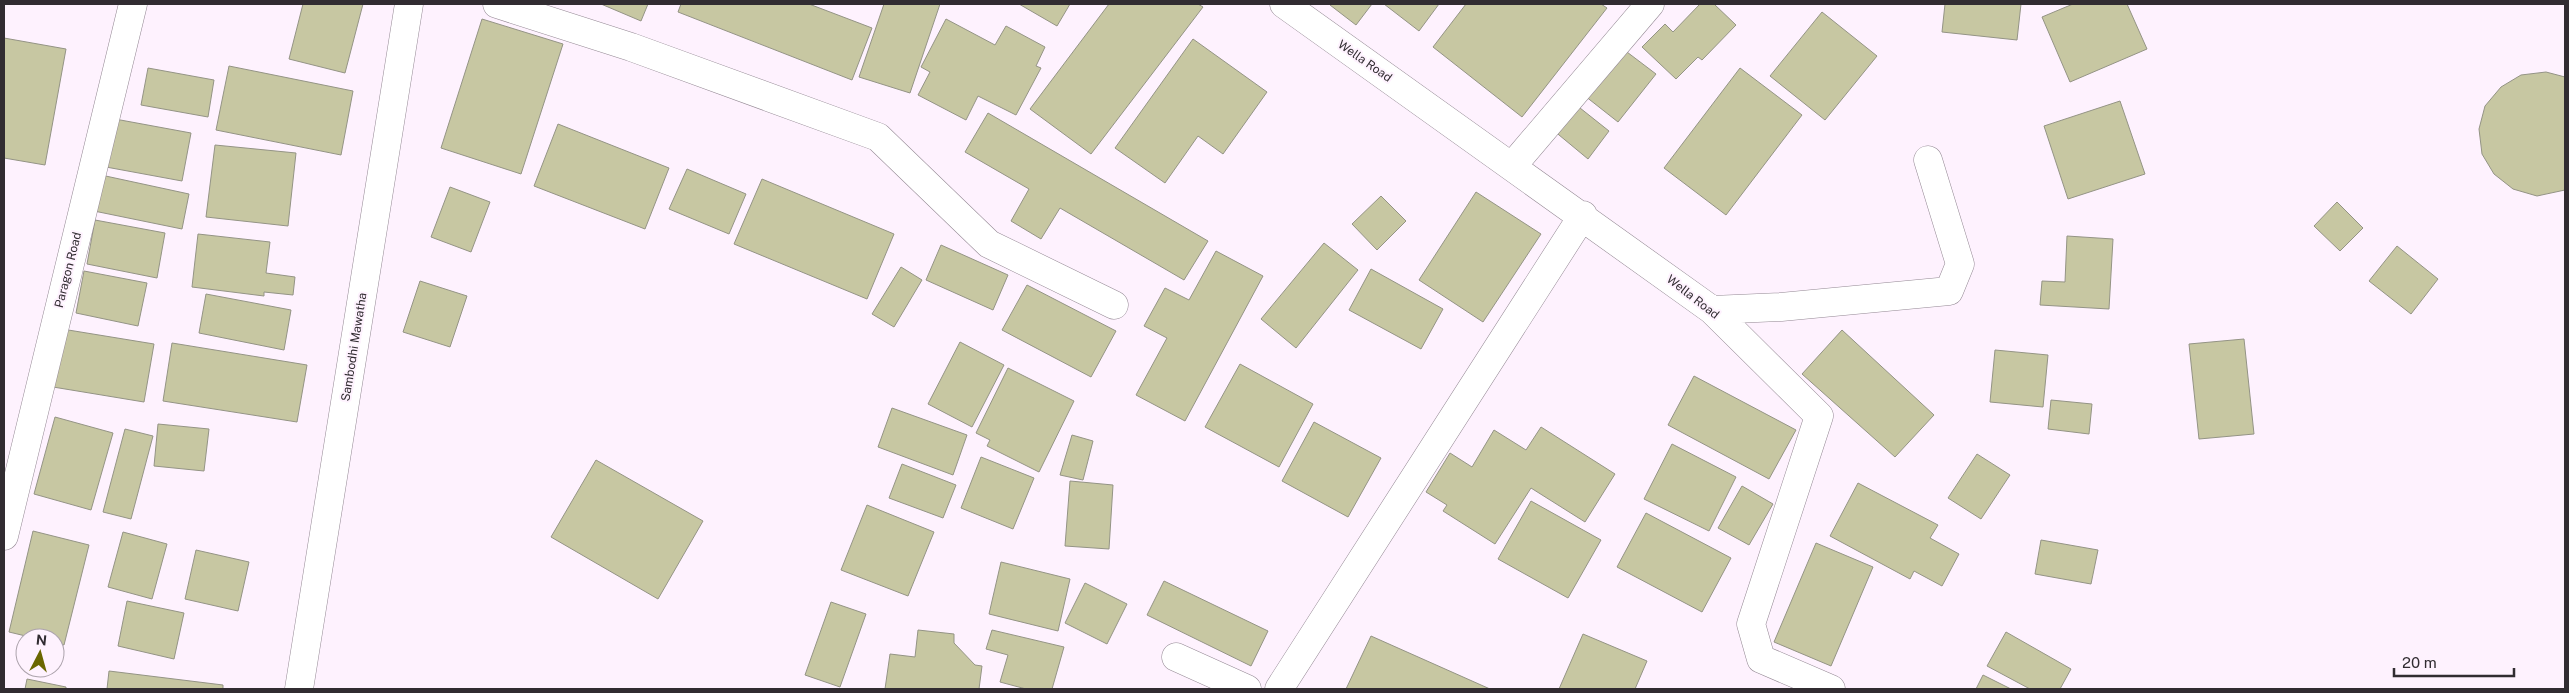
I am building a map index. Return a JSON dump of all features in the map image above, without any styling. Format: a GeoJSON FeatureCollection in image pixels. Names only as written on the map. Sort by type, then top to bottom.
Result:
{"type":"FeatureCollection","features":[{"type":"Feature","properties":{"kind":"street","name":"Paragon Road"},"geometry":{"type":"LineString","coordinates":[[4,536],[133,4]]}},
{"type":"Feature","properties":{"kind":"street","name":"Sambodhi Mawatha"},"geometry":{"type":"LineString","coordinates":[[299,689],[409,4]]}},
{"type":"Feature","properties":{"kind":"street"},"geometry":{"type":"LineString","coordinates":[[497,4],[631,47],[878,137],[990,244],[1114,305]]}},
{"type":"Feature","properties":{"kind":"street","name":"Wella Road"},"geometry":{"type":"LineString","coordinates":[[1284,4],[1712,310],[1819,416],[1752,624],[1761,659],[1831,689]]}},
{"type":"Feature","properties":{"kind":"street"},"geometry":{"type":"LineString","coordinates":[[1513,166],[1650,4]]}},
{"type":"Feature","properties":{"kind":"street"},"geometry":{"type":"LineString","coordinates":[[1712,310],[1782,308],[1949,291],[1960,264],[1928,160]]}},
{"type":"Feature","properties":{"kind":"street"},"geometry":{"type":"LineString","coordinates":[[1279,689],[1583,216]]}},
{"type":"Feature","properties":{"kind":"street"},"geometry":{"type":"LineString","coordinates":[[1176,657],[1247,689]]}},
{"type":"Feature","properties":{"kind":"building"},"geometry":{"type":"Polygon","coordinates":[[[303,4],[363,4],[345,73],[289,59],[303,4]]]}},
{"type":"Feature","properties":{"kind":"building"},"geometry":{"type":"Polygon","coordinates":[[[601,4],[648,4],[641,21],[601,4]]]}},
{"type":"Feature","properties":{"kind":"building"},"geometry":{"type":"Polygon","coordinates":[[[681,4],[809,4],[872,28],[852,80],[678,12],[681,4]]]}},
{"type":"Feature","properties":{"kind":"building"},"geometry":{"type":"Polygon","coordinates":[[[884,4],[940,4],[910,93],[859,77],[884,4]]]}},
{"type":"Feature","properties":{"kind":"building"},"geometry":{"type":"Polygon","coordinates":[[[1019,4],[1070,4],[1057,26],[1019,4]]]}},
{"type":"Feature","properties":{"kind":"building"},"geometry":{"type":"Polygon","coordinates":[[[1109,4],[1198,4],[1203,7],[1091,154],[1030,109],[1109,4]]]}},
{"type":"Feature","properties":{"kind":"building"},"geometry":{"type":"Polygon","coordinates":[[[1331,4],[1372,4],[1356,25],[1331,4]]]}},
{"type":"Feature","properties":{"kind":"building"},"geometry":{"type":"Polygon","coordinates":[[[1384,4],[1439,4],[1419,31],[1384,4]]]}},
{"type":"Feature","properties":{"kind":"building"},"geometry":{"type":"Polygon","coordinates":[[[1466,4],[1601,4],[1607,8],[1522,117],[1433,47],[1466,4]]]}},
{"type":"Feature","properties":{"kind":"building"},"geometry":{"type":"Polygon","coordinates":[[[1700,4],[1714,4],[1736,25],[1702,60],[1698,57],[1676,79],[1642,47],[1665,24],[1673,32],[1700,4]]]}},
{"type":"Feature","properties":{"kind":"building"},"geometry":{"type":"Polygon","coordinates":[[[1945,4],[2021,4],[2017,40],[1942,32],[1945,4]]]}},
{"type":"Feature","properties":{"kind":"building"},"geometry":{"type":"Polygon","coordinates":[[[2073,4],[2127,4],[2147,49],[2070,82],[2042,17],[2073,4]]]}},
{"type":"Feature","properties":{"kind":"building"},"geometry":{"type":"Polygon","coordinates":[[[1822,12],[1877,56],[1825,120],[1770,76],[1822,12]]]}},
{"type":"Feature","properties":{"kind":"building"},"geometry":{"type":"Polygon","coordinates":[[[482,19],[563,44],[521,174],[441,148],[482,19]]]}},
{"type":"Feature","properties":{"kind":"building"},"geometry":{"type":"Polygon","coordinates":[[[946,19],[995,45],[1006,26],[1045,47],[1036,66],[1041,68],[1016,115],[978,96],[966,120],[918,95],[930,72],[921,67],[946,19]]]}},
{"type":"Feature","properties":{"kind":"building"},"geometry":{"type":"Polygon","coordinates":[[[4,38],[66,49],[45,165],[4,158],[4,38]]]}},
{"type":"Feature","properties":{"kind":"building"},"geometry":{"type":"Polygon","coordinates":[[[1193,39],[1267,92],[1223,154],[1198,136],[1165,183],[1115,148],[1193,39]]]}},
{"type":"Feature","properties":{"kind":"building"},"geometry":{"type":"Polygon","coordinates":[[[1623,49],[1656,74],[1618,122],[1585,96],[1623,49]]]}},
{"type":"Feature","properties":{"kind":"building"},"geometry":{"type":"Polygon","coordinates":[[[229,66],[353,91],[341,155],[216,130],[229,66]]]}},
{"type":"Feature","properties":{"kind":"building"},"geometry":{"type":"Polygon","coordinates":[[[148,68],[214,80],[208,117],[141,105],[148,68]]]}},
{"type":"Feature","properties":{"kind":"building"},"geometry":{"type":"Polygon","coordinates":[[[1740,68],[1802,115],[1726,215],[1664,168],[1740,68]]]}},
{"type":"Feature","properties":{"kind":"building"},"geometry":{"type":"Polygon","coordinates":[[[2546,72],[2565,77],[2565,190],[2537,196],[2513,189],[2494,174],[2482,154],[2479,129],[2485,106],[2501,87],[2521,75],[2546,72]]]}},
{"type":"Feature","properties":{"kind":"building"},"geometry":{"type":"Polygon","coordinates":[[[2120,101],[2145,174],[2068,199],[2044,126],[2120,101]]]}},
{"type":"Feature","properties":{"kind":"building"},"geometry":{"type":"Polygon","coordinates":[[[1575,104],[1609,131],[1588,159],[1553,130],[1575,104]]]}},
{"type":"Feature","properties":{"kind":"building"},"geometry":{"type":"Polygon","coordinates":[[[988,113],[1208,241],[1184,280],[1060,208],[1041,239],[1011,221],[1029,189],[965,152],[988,113]]]}},
{"type":"Feature","properties":{"kind":"building"},"geometry":{"type":"Polygon","coordinates":[[[115,119],[191,133],[182,181],[106,167],[115,119]]]}},
{"type":"Feature","properties":{"kind":"building"},"geometry":{"type":"Polygon","coordinates":[[[558,124],[669,168],[645,229],[534,186],[558,124]]]}},
{"type":"Feature","properties":{"kind":"building"},"geometry":{"type":"Polygon","coordinates":[[[215,145],[296,153],[288,226],[206,217],[215,145]]]}},
{"type":"Feature","properties":{"kind":"building"},"geometry":{"type":"Polygon","coordinates":[[[687,169],[746,194],[729,234],[669,209],[687,169]]]}},
{"type":"Feature","properties":{"kind":"building"},"geometry":{"type":"Polygon","coordinates":[[[101,175],[189,194],[182,229],[94,211],[101,175]]]}},
{"type":"Feature","properties":{"kind":"building"},"geometry":{"type":"Polygon","coordinates":[[[762,179],[894,234],[867,299],[734,244],[762,179]]]}},
{"type":"Feature","properties":{"kind":"building"},"geometry":{"type":"Polygon","coordinates":[[[450,187],[490,202],[471,252],[431,237],[450,187]]]}},
{"type":"Feature","properties":{"kind":"building"},"geometry":{"type":"Polygon","coordinates":[[[1476,192],[1541,234],[1483,322],[1419,280],[1476,192]]]}},
{"type":"Feature","properties":{"kind":"building"},"geometry":{"type":"Polygon","coordinates":[[[1381,196],[1406,221],[1377,250],[1352,224],[1381,196]]]}},
{"type":"Feature","properties":{"kind":"building"},"geometry":{"type":"Polygon","coordinates":[[[2337,202],[2363,228],[2340,251],[2314,226],[2337,202]]]}},
{"type":"Feature","properties":{"kind":"building"},"geometry":{"type":"Polygon","coordinates":[[[95,220],[165,233],[157,278],[87,264],[95,220]]]}},
{"type":"Feature","properties":{"kind":"building"},"geometry":{"type":"Polygon","coordinates":[[[198,234],[270,242],[266,273],[295,277],[293,295],[264,292],[264,296],[192,287],[198,234]]]}},
{"type":"Feature","properties":{"kind":"building"},"geometry":{"type":"Polygon","coordinates":[[[2067,236],[2113,239],[2109,309],[2040,305],[2042,281],[2065,282],[2067,236]]]}},
{"type":"Feature","properties":{"kind":"building"},"geometry":{"type":"Polygon","coordinates":[[[1324,243],[1358,270],[1296,348],[1261,319],[1324,243]]]}},
{"type":"Feature","properties":{"kind":"building"},"geometry":{"type":"Polygon","coordinates":[[[941,245],[1008,275],[993,310],[926,280],[941,245]]]}},
{"type":"Feature","properties":{"kind":"building"},"geometry":{"type":"Polygon","coordinates":[[[2397,246],[2438,279],[2411,314],[2369,281],[2397,246]]]}},
{"type":"Feature","properties":{"kind":"building"},"geometry":{"type":"Polygon","coordinates":[[[1216,251],[1263,276],[1185,421],[1136,395],[1167,338],[1144,326],[1165,288],[1189,300],[1216,251]]]}},
{"type":"Feature","properties":{"kind":"building"},"geometry":{"type":"Polygon","coordinates":[[[901,267],[922,280],[894,327],[872,314],[901,267]]]}},
{"type":"Feature","properties":{"kind":"building"},"geometry":{"type":"Polygon","coordinates":[[[1371,269],[1443,309],[1421,349],[1349,310],[1371,269]]]}},
{"type":"Feature","properties":{"kind":"building"},"geometry":{"type":"Polygon","coordinates":[[[84,271],[147,283],[138,326],[76,313],[84,271]]]}},
{"type":"Feature","properties":{"kind":"building"},"geometry":{"type":"Polygon","coordinates":[[[420,281],[467,296],[450,347],[403,332],[420,281]]]}},
{"type":"Feature","properties":{"kind":"building"},"geometry":{"type":"Polygon","coordinates":[[[1027,285],[1116,331],[1091,377],[1002,330],[1027,285]]]}},
{"type":"Feature","properties":{"kind":"building"},"geometry":{"type":"Polygon","coordinates":[[[206,294],[291,310],[284,350],[199,333],[206,294]]]}},
{"type":"Feature","properties":{"kind":"building"},"geometry":{"type":"Polygon","coordinates":[[[56,328],[154,344],[144,402],[47,386],[56,328]]]}},
{"type":"Feature","properties":{"kind":"building"},"geometry":{"type":"Polygon","coordinates":[[[1842,330],[1934,415],[1895,457],[1802,374],[1842,330]]]}},
{"type":"Feature","properties":{"kind":"building"},"geometry":{"type":"Polygon","coordinates":[[[2244,339],[2254,434],[2199,439],[2189,344],[2244,339]]]}},
{"type":"Feature","properties":{"kind":"building"},"geometry":{"type":"Polygon","coordinates":[[[960,342],[1004,365],[972,427],[928,404],[960,342]]]}},
{"type":"Feature","properties":{"kind":"building"},"geometry":{"type":"Polygon","coordinates":[[[172,343],[307,365],[297,422],[163,401],[172,343]]]}},
{"type":"Feature","properties":{"kind":"building"},"geometry":{"type":"Polygon","coordinates":[[[1995,350],[2048,355],[2043,407],[1990,402],[1995,350]]]}},
{"type":"Feature","properties":{"kind":"building"},"geometry":{"type":"Polygon","coordinates":[[[1240,364],[1313,404],[1279,467],[1205,427],[1240,364]]]}},
{"type":"Feature","properties":{"kind":"building"},"geometry":{"type":"Polygon","coordinates":[[[1008,368],[1074,401],[1039,472],[987,446],[990,440],[976,433],[1008,368]]]}},
{"type":"Feature","properties":{"kind":"building"},"geometry":{"type":"Polygon","coordinates":[[[1694,376],[1796,430],[1769,479],[1668,425],[1694,376]]]}},
{"type":"Feature","properties":{"kind":"building"},"geometry":{"type":"Polygon","coordinates":[[[2051,400],[2092,404],[2089,434],[2048,429],[2051,400]]]}},
{"type":"Feature","properties":{"kind":"building"},"geometry":{"type":"Polygon","coordinates":[[[892,408],[967,435],[953,475],[878,447],[892,408]]]}},
{"type":"Feature","properties":{"kind":"building"},"geometry":{"type":"Polygon","coordinates":[[[55,417],[113,433],[91,510],[34,494],[55,417]]]}},
{"type":"Feature","properties":{"kind":"building"},"geometry":{"type":"Polygon","coordinates":[[[1314,422],[1381,458],[1348,517],[1282,481],[1314,422]]]}},
{"type":"Feature","properties":{"kind":"building"},"geometry":{"type":"Polygon","coordinates":[[[158,424],[209,429],[204,471],[154,466],[158,424]]]}},
{"type":"Feature","properties":{"kind":"building"},"geometry":{"type":"Polygon","coordinates":[[[1541,427],[1615,474],[1585,522],[1531,488],[1495,544],[1443,511],[1447,505],[1426,492],[1450,453],[1472,467],[1494,430],[1526,450],[1541,427]]]}},
{"type":"Feature","properties":{"kind":"building"},"geometry":{"type":"Polygon","coordinates":[[[125,429],[153,436],[131,519],[103,512],[125,429]]]}},
{"type":"Feature","properties":{"kind":"building"},"geometry":{"type":"Polygon","coordinates":[[[1072,435],[1093,441],[1083,480],[1060,475],[1072,435]]]}},
{"type":"Feature","properties":{"kind":"building"},"geometry":{"type":"Polygon","coordinates":[[[1672,444],[1736,477],[1709,531],[1644,499],[1672,444]]]}},
{"type":"Feature","properties":{"kind":"building"},"geometry":{"type":"Polygon","coordinates":[[[1977,454],[2010,475],[1981,519],[1948,498],[1977,454]]]}},
{"type":"Feature","properties":{"kind":"building"},"geometry":{"type":"Polygon","coordinates":[[[981,457],[1034,478],[1013,529],[961,508],[981,457]]]}},
{"type":"Feature","properties":{"kind":"building"},"geometry":{"type":"Polygon","coordinates":[[[596,460],[703,521],[658,599],[551,537],[596,460]]]}},
{"type":"Feature","properties":{"kind":"building"},"geometry":{"type":"Polygon","coordinates":[[[902,464],[956,485],[943,518],[889,498],[902,464]]]}},
{"type":"Feature","properties":{"kind":"building"},"geometry":{"type":"Polygon","coordinates":[[[1070,481],[1113,485],[1109,549],[1065,546],[1070,481]]]}},
{"type":"Feature","properties":{"kind":"building"},"geometry":{"type":"Polygon","coordinates":[[[1858,483],[1938,525],[1930,538],[1959,554],[1942,586],[1914,571],[1910,579],[1830,536],[1858,483]]]}},
{"type":"Feature","properties":{"kind":"building"},"geometry":{"type":"Polygon","coordinates":[[[1742,486],[1773,504],[1749,545],[1718,528],[1742,486]]]}},
{"type":"Feature","properties":{"kind":"building"},"geometry":{"type":"Polygon","coordinates":[[[1531,501],[1601,540],[1568,598],[1498,559],[1531,501]]]}},
{"type":"Feature","properties":{"kind":"building"},"geometry":{"type":"Polygon","coordinates":[[[867,505],[934,532],[908,596],[841,570],[867,505]]]}},
{"type":"Feature","properties":{"kind":"building"},"geometry":{"type":"Polygon","coordinates":[[[1646,513],[1731,558],[1702,612],[1617,567],[1646,513]]]}},
{"type":"Feature","properties":{"kind":"building"},"geometry":{"type":"Polygon","coordinates":[[[33,531],[89,545],[65,641],[65,628],[15,628],[15,633],[9,632],[33,531]]]}},
{"type":"Feature","properties":{"kind":"building"},"geometry":{"type":"Polygon","coordinates":[[[123,532],[167,544],[152,599],[108,587],[123,532]]]}},
{"type":"Feature","properties":{"kind":"building"},"geometry":{"type":"Polygon","coordinates":[[[2041,540],[2098,550],[2091,584],[2035,574],[2041,540]]]}},
{"type":"Feature","properties":{"kind":"building"},"geometry":{"type":"Polygon","coordinates":[[[1816,543],[1873,567],[1831,666],[1774,642],[1816,543]]]}},
{"type":"Feature","properties":{"kind":"building"},"geometry":{"type":"Polygon","coordinates":[[[196,550],[249,562],[238,611],[185,599],[196,550]]]}},
{"type":"Feature","properties":{"kind":"building"},"geometry":{"type":"Polygon","coordinates":[[[1001,562],[1070,579],[1058,631],[989,614],[1001,562]]]}},
{"type":"Feature","properties":{"kind":"building"},"geometry":{"type":"Polygon","coordinates":[[[1164,581],[1268,631],[1251,666],[1147,615],[1164,581]]]}},
{"type":"Feature","properties":{"kind":"building"},"geometry":{"type":"Polygon","coordinates":[[[1085,583],[1127,604],[1107,644],[1065,623],[1085,583]]]}},
{"type":"Feature","properties":{"kind":"building"},"geometry":{"type":"Polygon","coordinates":[[[127,601],[184,613],[174,659],[118,646],[127,601]]]}},
{"type":"Feature","properties":{"kind":"building"},"geometry":{"type":"Polygon","coordinates":[[[831,602],[866,614],[840,687],[805,675],[831,602]]]}},
{"type":"Feature","properties":{"kind":"building"},"geometry":{"type":"Polygon","coordinates":[[[918,630],[954,634],[954,643],[975,665],[982,666],[979,689],[885,689],[890,654],[915,657],[918,630]]]}},
{"type":"Feature","properties":{"kind":"building"},"geometry":{"type":"Polygon","coordinates":[[[992,630],[1064,647],[1052,689],[1026,689],[1000,682],[1008,655],[986,649],[992,630]]]}},
{"type":"Feature","properties":{"kind":"building"},"geometry":{"type":"Polygon","coordinates":[[[2006,632],[2071,669],[2060,689],[2030,689],[1987,666],[2006,632]]]}},
{"type":"Feature","properties":{"kind":"building"},"geometry":{"type":"Polygon","coordinates":[[[1583,634],[1647,661],[1635,689],[1559,689],[1583,634]]]}},
{"type":"Feature","properties":{"kind":"building"},"geometry":{"type":"Polygon","coordinates":[[[1371,636],[1490,689],[1346,689],[1371,636]]]}},
{"type":"Feature","properties":{"kind":"building"},"geometry":{"type":"Polygon","coordinates":[[[109,671],[223,685],[223,689],[107,689],[109,671]]]}},
{"type":"Feature","properties":{"kind":"building"},"geometry":{"type":"Polygon","coordinates":[[[1983,675],[2011,689],[1976,689],[1983,675]]]}},
{"type":"Feature","properties":{"kind":"building"},"geometry":{"type":"Polygon","coordinates":[[[27,679],[66,687],[66,689],[25,689],[27,679]]]}}]}
